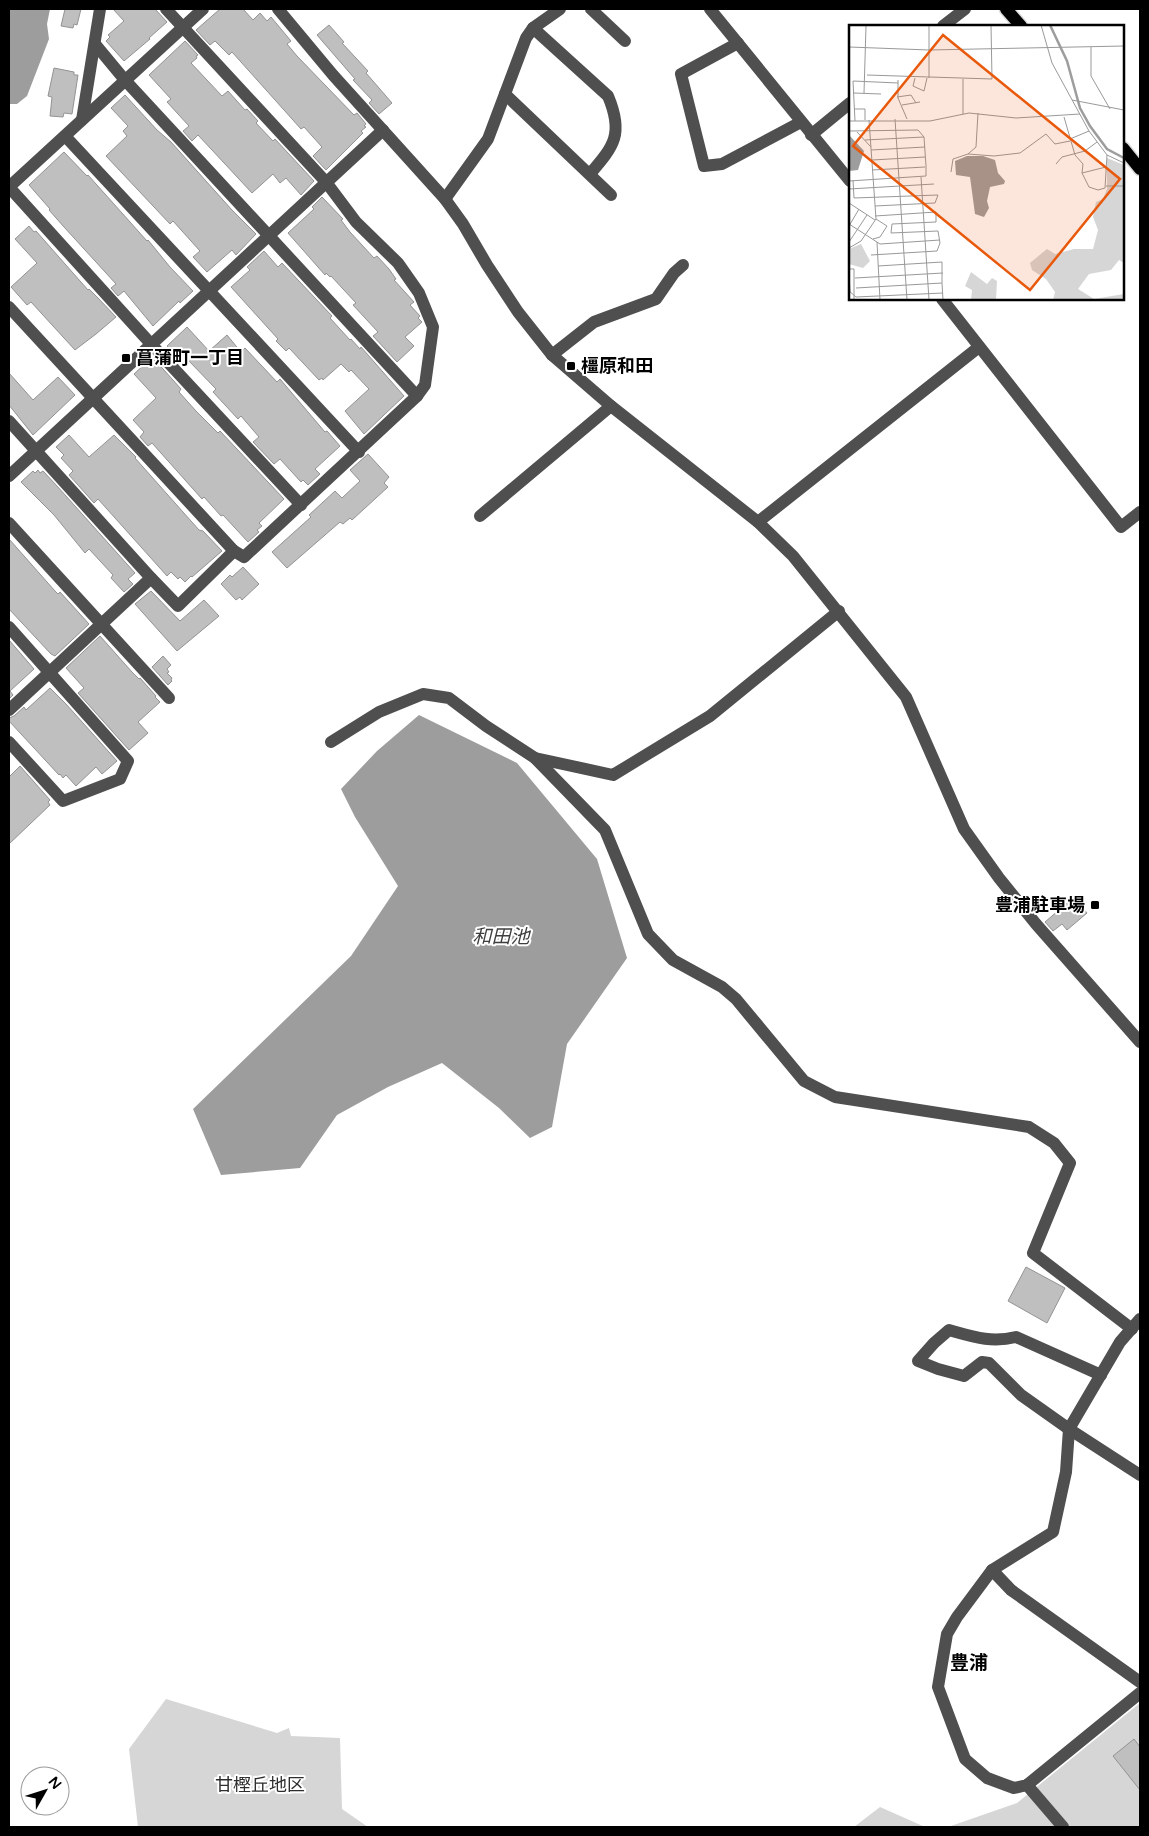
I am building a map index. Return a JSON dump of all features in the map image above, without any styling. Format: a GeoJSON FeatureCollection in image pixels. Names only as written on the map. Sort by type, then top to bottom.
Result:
{"type":"FeatureCollection","features":[{"type":"Feature","properties":{"kind":"main road"},"geometry":{"type":"LineString","coordinates":[[1006,9],[1020,25]]}},
{"type":"Feature","properties":{"kind":"main road"},"geometry":{"type":"LineString","coordinates":[[1124,149],[1140,169]]}},
{"type":"Feature","properties":{"kind":"street"},"geometry":{"type":"LineString","coordinates":[[82,120],[100,9]]}},
{"type":"Feature","properties":{"kind":"street"},"geometry":{"type":"LineString","coordinates":[[9,307],[234,551],[244,557],[359,452],[426,385],[433,327],[419,293],[398,263],[356,222],[326,182],[166,9]]}},
{"type":"Feature","properties":{"kind":"street"},"geometry":{"type":"LineString","coordinates":[[203,9],[9,187],[151,344],[301,505]]}},
{"type":"Feature","properties":{"kind":"street"},"geometry":{"type":"LineString","coordinates":[[278,9],[333,75],[445,200],[463,224],[518,312],[552,355],[612,406],[758,522],[793,556],[906,697],[964,829],[999,878],[1036,924],[1140,1042]]}},
{"type":"Feature","properties":{"kind":"street"},"geometry":{"type":"LineString","coordinates":[[445,200],[488,139],[526,38],[534,28],[560,9]]}},
{"type":"Feature","properties":{"kind":"street"},"geometry":{"type":"LineString","coordinates":[[591,9],[626,41]]}},
{"type":"Feature","properties":{"kind":"street"},"geometry":{"type":"LineString","coordinates":[[710,9],[849,180]]}},
{"type":"Feature","properties":{"kind":"street"},"geometry":{"type":"LineString","coordinates":[[945,25],[965,9]]}},
{"type":"Feature","properties":{"kind":"street"},"geometry":{"type":"LineString","coordinates":[[534,28],[608,96],[613,108],[616,135],[610,152],[590,174]]}},
{"type":"Feature","properties":{"kind":"street"},"geometry":{"type":"LineString","coordinates":[[738,43],[681,74],[704,166],[722,164],[801,122]]}},
{"type":"Feature","properties":{"kind":"street"},"geometry":{"type":"LineString","coordinates":[[95,44],[124,80],[417,396]]}},
{"type":"Feature","properties":{"kind":"street"},"geometry":{"type":"LineString","coordinates":[[505,94],[611,195]]}},
{"type":"Feature","properties":{"kind":"street"},"geometry":{"type":"LineString","coordinates":[[811,135],[849,104]]}},
{"type":"Feature","properties":{"kind":"street"},"geometry":{"type":"LineString","coordinates":[[9,476],[383,130]]}},
{"type":"Feature","properties":{"kind":"street"},"geometry":{"type":"LineString","coordinates":[[65,136],[359,452]]}},
{"type":"Feature","properties":{"kind":"street"},"geometry":{"type":"LineString","coordinates":[[552,355],[594,322],[656,299],[674,273],[683,265]]}},
{"type":"Feature","properties":{"kind":"street"},"geometry":{"type":"LineString","coordinates":[[943,300],[1122,527],[1140,512]]}},
{"type":"Feature","properties":{"kind":"street"},"geometry":{"type":"LineString","coordinates":[[758,522],[979,347]]}},
{"type":"Feature","properties":{"kind":"street"},"geometry":{"type":"LineString","coordinates":[[480,516],[612,406]]}},
{"type":"Feature","properties":{"kind":"street"},"geometry":{"type":"LineString","coordinates":[[9,421],[178,606],[234,551]]}},
{"type":"Feature","properties":{"kind":"street"},"geometry":{"type":"LineString","coordinates":[[9,523],[169,698]]}},
{"type":"Feature","properties":{"kind":"street"},"geometry":{"type":"LineString","coordinates":[[9,710],[151,578]]}},
{"type":"Feature","properties":{"kind":"street"},"geometry":{"type":"LineString","coordinates":[[535,758],[613,775],[710,716],[838,611]]}},
{"type":"Feature","properties":{"kind":"street"},"geometry":{"type":"LineString","coordinates":[[9,627],[128,761],[120,778],[63,801],[9,742]]}},
{"type":"Feature","properties":{"kind":"street"},"geometry":{"type":"LineString","coordinates":[[331,742],[379,712],[423,694],[449,698],[486,726],[535,758],[605,830],[648,934],[673,960],[722,988],[736,999],[804,1081],[835,1097],[1029,1126],[1054,1143],[1070,1163],[1033,1253],[1138,1323],[1120,1342],[1069,1429],[1066,1472],[1053,1532],[992,1570],[957,1618],[948,1634],[938,1687],[965,1759],[987,1778],[1014,1788],[1028,1785],[1140,1693]]}},
{"type":"Feature","properties":{"kind":"street"},"geometry":{"type":"LineString","coordinates":[[1101,1375],[1016,1337],[1001,1340],[981,1339],[949,1330],[918,1361],[964,1376],[982,1362],[989,1363],[1021,1395],[1140,1475]]}},
{"type":"Feature","properties":{"kind":"street"},"geometry":{"type":"LineString","coordinates":[[992,1570],[1011,1590],[1140,1682]]}},
{"type":"Feature","properties":{"kind":"street"},"geometry":{"type":"LineString","coordinates":[[1028,1785],[1063,1827]]}},
{"type":"Feature","properties":{"kind":"green space","name":"甘樫丘地区"},"geometry":{"type":"Polygon","coordinates":[[[166,1699],[277,1733],[289,1728],[291,1736],[340,1738],[342,1809],[368,1827],[138,1827],[129,1749],[166,1699]]]}},
{"type":"Feature","properties":{"kind":"green space"},"geometry":{"type":"Polygon","coordinates":[[[1140,1703],[1140,1827],[948,1827],[1017,1803],[1140,1703]]]}},
{"type":"Feature","properties":{"kind":"green space"},"geometry":{"type":"Polygon","coordinates":[[[880,1807],[925,1827],[854,1827],[880,1807]]]}},
{"type":"Feature","properties":{"kind":"water"},"geometry":{"type":"Polygon","coordinates":[[[9,9],[50,9],[47,24],[49,39],[27,96],[17,104],[9,104],[9,9]]]}},
{"type":"Feature","properties":{"kind":"water","name":"和田池"},"geometry":{"type":"Polygon","coordinates":[[[419,715],[517,763],[597,859],[627,958],[567,1044],[552,1127],[530,1138],[499,1108],[442,1063],[388,1087],[337,1115],[300,1168],[221,1175],[193,1109],[351,956],[398,886],[355,817],[341,789],[377,751],[419,715]]]}},
{"type":"Feature","properties":{"kind":"building"},"geometry":{"type":"Polygon","coordinates":[[[65,9],[81,9],[77,25],[74,24],[73,28],[61,26],[65,9]]]}},
{"type":"Feature","properties":{"kind":"building"},"geometry":{"type":"Polygon","coordinates":[[[113,9],[155,9],[167,22],[124,61],[106,41],[110,37],[108,35],[124,21],[113,9]]]}},
{"type":"Feature","properties":{"kind":"building"},"geometry":{"type":"Polygon","coordinates":[[[220,9],[243,9],[253,20],[260,13],[267,21],[271,17],[291,41],[287,44],[297,56],[354,115],[357,113],[366,124],[364,126],[366,127],[361,131],[363,133],[326,170],[313,156],[322,147],[304,127],[301,129],[232,52],[229,55],[215,41],[210,45],[196,30],[220,9]]]}},
{"type":"Feature","properties":{"kind":"building"},"geometry":{"type":"Polygon","coordinates":[[[329,25],[392,103],[379,114],[369,103],[372,100],[353,80],[355,79],[317,35],[329,25]]]}},
{"type":"Feature","properties":{"kind":"building"},"geometry":{"type":"Polygon","coordinates":[[[185,41],[198,55],[191,63],[222,96],[228,91],[245,110],[247,109],[258,121],[256,123],[273,141],[275,139],[314,181],[301,195],[286,178],[280,183],[273,174],[252,193],[198,135],[192,141],[183,131],[189,126],[167,102],[171,99],[149,75],[185,41]]]}},
{"type":"Feature","properties":{"kind":"building"},"geometry":{"type":"Polygon","coordinates":[[[54,68],[74,72],[74,75],[78,75],[72,114],[64,113],[63,117],[50,116],[52,97],[48,96],[54,68]]]}},
{"type":"Feature","properties":{"kind":"building"},"geometry":{"type":"Polygon","coordinates":[[[125,95],[256,234],[236,255],[232,250],[207,272],[193,257],[200,251],[173,221],[170,224],[106,156],[127,136],[123,131],[128,126],[111,108],[125,95]]]}},
{"type":"Feature","properties":{"kind":"building"},"geometry":{"type":"Polygon","coordinates":[[[64,152],[88,175],[193,291],[180,303],[179,301],[153,326],[124,291],[118,296],[111,288],[116,284],[29,185],[64,152]]]}},
{"type":"Feature","properties":{"kind":"building"},"geometry":{"type":"Polygon","coordinates":[[[322,197],[343,219],[341,220],[350,232],[374,258],[377,256],[389,269],[396,279],[394,280],[414,302],[410,305],[420,316],[418,318],[422,322],[405,337],[414,346],[397,362],[373,336],[378,332],[353,305],[356,303],[331,276],[326,273],[325,275],[288,233],[314,209],[312,207],[322,197]]]}},
{"type":"Feature","properties":{"kind":"building"},"geometry":{"type":"Polygon","coordinates":[[[29,226],[34,232],[36,231],[88,290],[116,317],[75,350],[31,302],[27,305],[11,287],[37,263],[15,239],[29,226]]]}},
{"type":"Feature","properties":{"kind":"building"},"geometry":{"type":"Polygon","coordinates":[[[264,251],[278,267],[282,263],[332,316],[330,318],[350,340],[360,349],[361,347],[404,396],[364,434],[345,411],[369,389],[351,370],[349,372],[341,364],[323,380],[322,378],[319,380],[289,348],[286,351],[276,341],[278,339],[231,287],[250,270],[247,267],[264,251]]]}},
{"type":"Feature","properties":{"kind":"building"},"geometry":{"type":"Polygon","coordinates":[[[187,327],[209,351],[227,335],[241,352],[245,348],[277,382],[280,379],[325,432],[327,431],[340,446],[315,469],[320,474],[308,485],[303,480],[301,482],[280,459],[274,464],[253,442],[259,437],[241,416],[238,419],[213,392],[216,389],[188,360],[182,365],[167,349],[169,348],[167,346],[187,327]]]}},
{"type":"Feature","properties":{"kind":"building"},"geometry":{"type":"Polygon","coordinates":[[[155,360],[181,389],[179,392],[196,411],[218,433],[220,431],[284,499],[259,523],[262,526],[257,530],[259,532],[248,542],[204,497],[202,499],[152,443],[148,446],[140,437],[144,432],[133,420],[156,398],[134,374],[147,362],[150,365],[155,360]]]}},
{"type":"Feature","properties":{"kind":"building"},"geometry":{"type":"Polygon","coordinates":[[[9,373],[33,400],[58,377],[75,395],[33,435],[9,405],[9,373]]]}},
{"type":"Feature","properties":{"kind":"building"},"geometry":{"type":"Polygon","coordinates":[[[69,435],[89,457],[114,435],[136,457],[199,530],[203,531],[222,551],[185,582],[180,577],[178,579],[171,572],[167,576],[98,499],[94,503],[69,475],[73,471],[61,458],[64,455],[56,447],[69,435]]]}},
{"type":"Feature","properties":{"kind":"building"},"geometry":{"type":"Polygon","coordinates":[[[368,454],[389,477],[384,483],[388,487],[352,520],[350,518],[343,524],[340,522],[287,568],[272,552],[311,517],[309,515],[335,491],[342,498],[360,481],[350,470],[368,454]]]}},
{"type":"Feature","properties":{"kind":"building"},"geometry":{"type":"Polygon","coordinates":[[[38,470],[40,473],[43,471],[135,573],[128,579],[133,584],[124,592],[111,578],[113,575],[89,549],[85,553],[54,515],[21,482],[33,471],[35,473],[38,470]]]}},
{"type":"Feature","properties":{"kind":"building"},"geometry":{"type":"Polygon","coordinates":[[[9,539],[55,591],[58,594],[60,592],[89,624],[55,656],[9,609],[9,539]]]}},
{"type":"Feature","properties":{"kind":"building"},"geometry":{"type":"Polygon","coordinates":[[[243,567],[259,584],[242,600],[240,597],[236,600],[221,584],[230,575],[232,577],[243,567]]]}},
{"type":"Feature","properties":{"kind":"building"},"geometry":{"type":"Polygon","coordinates":[[[151,591],[180,621],[204,600],[219,616],[177,651],[135,604],[151,591]]]}},
{"type":"Feature","properties":{"kind":"building"},"geometry":{"type":"Polygon","coordinates":[[[100,636],[160,702],[138,722],[148,733],[129,750],[78,693],[84,688],[66,668],[100,636]]]}},
{"type":"Feature","properties":{"kind":"building"},"geometry":{"type":"Polygon","coordinates":[[[9,640],[34,669],[10,691],[13,695],[9,699],[9,640]]]}},
{"type":"Feature","properties":{"kind":"building"},"geometry":{"type":"Polygon","coordinates":[[[163,656],[171,665],[167,669],[169,672],[167,673],[172,678],[172,681],[168,685],[152,667],[163,656]]]}},
{"type":"Feature","properties":{"kind":"building"},"geometry":{"type":"Polygon","coordinates":[[[50,688],[117,761],[102,774],[96,767],[76,786],[66,775],[63,778],[59,775],[9,721],[9,718],[24,707],[26,710],[50,688]]]}},
{"type":"Feature","properties":{"kind":"building"},"geometry":{"type":"Polygon","coordinates":[[[20,766],[50,800],[48,802],[50,805],[9,844],[9,777],[20,766]]]}},
{"type":"Feature","properties":{"kind":"building"},"geometry":{"type":"Polygon","coordinates":[[[1074,897],[1087,913],[1067,930],[1062,924],[1053,931],[1045,922],[1074,897]]]}},
{"type":"Feature","properties":{"kind":"building"},"geometry":{"type":"Polygon","coordinates":[[[1026,1267],[1065,1288],[1047,1323],[1008,1301],[1026,1267]]]}},
{"type":"Feature","properties":{"kind":"building"},"geometry":{"type":"Polygon","coordinates":[[[1134,1739],[1140,1747],[1140,1790],[1113,1756],[1134,1739]]]}},
{"type":"Feature","properties":{"kind":"place","name":"菖蒲町一丁目"},"geometry":{"type":"Point","coordinates":[126,358]}},
{"type":"Feature","properties":{"kind":"place","name":"橿原和田"},"geometry":{"type":"Point","coordinates":[571,366]}},
{"type":"Feature","properties":{"kind":"place","name":"豊浦駐車場"},"geometry":{"type":"Point","coordinates":[1095,905]}},
{"type":"Feature","properties":{"kind":"district","name":"豊浦"},"geometry":{"type":"Point","coordinates":[969,1663]}}]}
